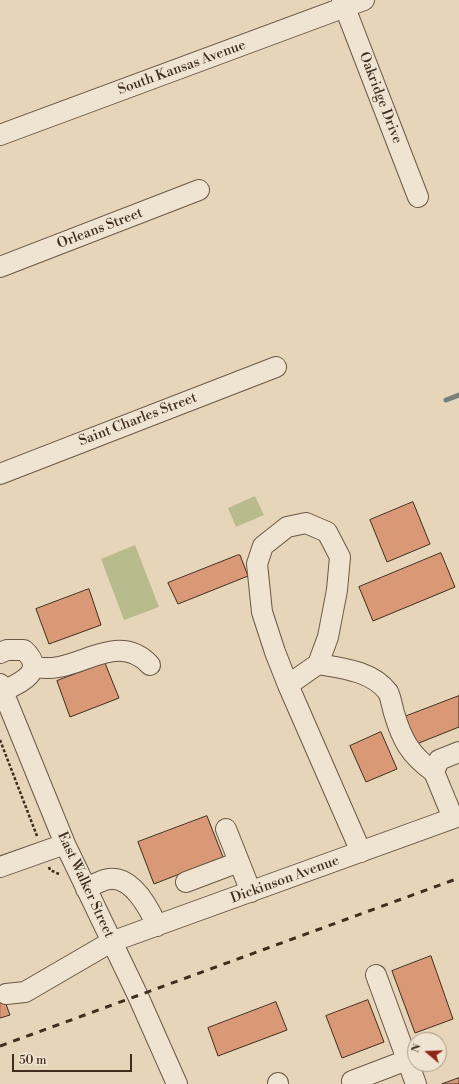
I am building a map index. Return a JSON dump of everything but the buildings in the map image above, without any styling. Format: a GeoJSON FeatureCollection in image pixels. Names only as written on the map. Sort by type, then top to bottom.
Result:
{"type":"FeatureCollection","features":[{"type":"Feature","properties":{"kind":"street","name":"South Kansas Avenue"},"geometry":{"type":"LineString","coordinates":[[0,135],[343,4],[364,0]]}},
{"type":"Feature","properties":{"kind":"street","name":"Oakridge Drive"},"geometry":{"type":"LineString","coordinates":[[343,4],[418,197]]}},
{"type":"Feature","properties":{"kind":"street","name":"Orleans Street"},"geometry":{"type":"LineString","coordinates":[[0,266],[199,190]]}},
{"type":"Feature","properties":{"kind":"street","name":"Saint Charles Street"},"geometry":{"type":"LineString","coordinates":[[0,474],[276,367]]}},
{"type":"Feature","properties":{"kind":"street"},"geometry":{"type":"LineString","coordinates":[[288,685],[318,664],[328,637],[337,590],[340,557],[327,532],[306,523],[287,527],[263,546],[257,564],[262,612],[288,685],[361,852]]}},
{"type":"Feature","properties":{"kind":"street"},"geometry":{"type":"LineString","coordinates":[[0,653],[8,650],[24,650],[29,654],[33,666],[30,675],[24,681],[1,687]]}},
{"type":"Feature","properties":{"kind":"street"},"geometry":{"type":"LineString","coordinates":[[33,666],[52,669],[118,650],[131,651],[142,656],[150,665]]}},
{"type":"Feature","properties":{"kind":"street"},"geometry":{"type":"LineString","coordinates":[[318,664],[344,668],[364,674],[380,684],[389,694],[404,743],[418,761],[434,772],[456,817]]}},
{"type":"Feature","properties":{"kind":"street","name":"East Walker Street"},"geometry":{"type":"LineString","coordinates":[[1,687],[65,844],[138,996],[177,1084]]}},
{"type":"Feature","properties":{"kind":"street"},"geometry":{"type":"LineString","coordinates":[[434,772],[439,760],[459,752]]}},
{"type":"Feature","properties":{"kind":"street","name":"Dickinson Avenue"},"geometry":{"type":"LineString","coordinates":[[6,994],[26,992],[111,942],[456,817]]}},
{"type":"Feature","properties":{"kind":"street"},"geometry":{"type":"LineString","coordinates":[[226,829],[251,892]]}},
{"type":"Feature","properties":{"kind":"street"},"geometry":{"type":"LineString","coordinates":[[0,867],[65,844]]}},
{"type":"Feature","properties":{"kind":"street"},"geometry":{"type":"LineString","coordinates":[[186,882],[239,862]]}},
{"type":"Feature","properties":{"kind":"street"},"geometry":{"type":"LineString","coordinates":[[86,889],[108,879],[123,881],[144,900],[157,926]]}},
{"type":"Feature","properties":{"kind":"street"},"geometry":{"type":"LineString","coordinates":[[352,1081],[407,1060],[376,975]]}},
{"type":"Feature","properties":{"kind":"street"},"geometry":{"type":"LineString","coordinates":[[412,1072],[416,1084]]}},
{"type":"Feature","properties":{"kind":"green space"},"geometry":{"type":"Polygon","coordinates":[[[255,496],[264,515],[236,527],[228,508],[255,496]]]}},
{"type":"Feature","properties":{"kind":"green space"},"geometry":{"type":"Polygon","coordinates":[[[135,545],[159,607],[124,620],[101,559],[135,545]]]}},
{"type":"Feature","properties":{"kind":"waterway"},"geometry":{"type":"LineString","coordinates":[[446,400],[459,395]]}},
{"type":"Feature","properties":{"kind":"railway"},"geometry":{"type":"LineString","coordinates":[[0,1046],[459,878]]}}]}
